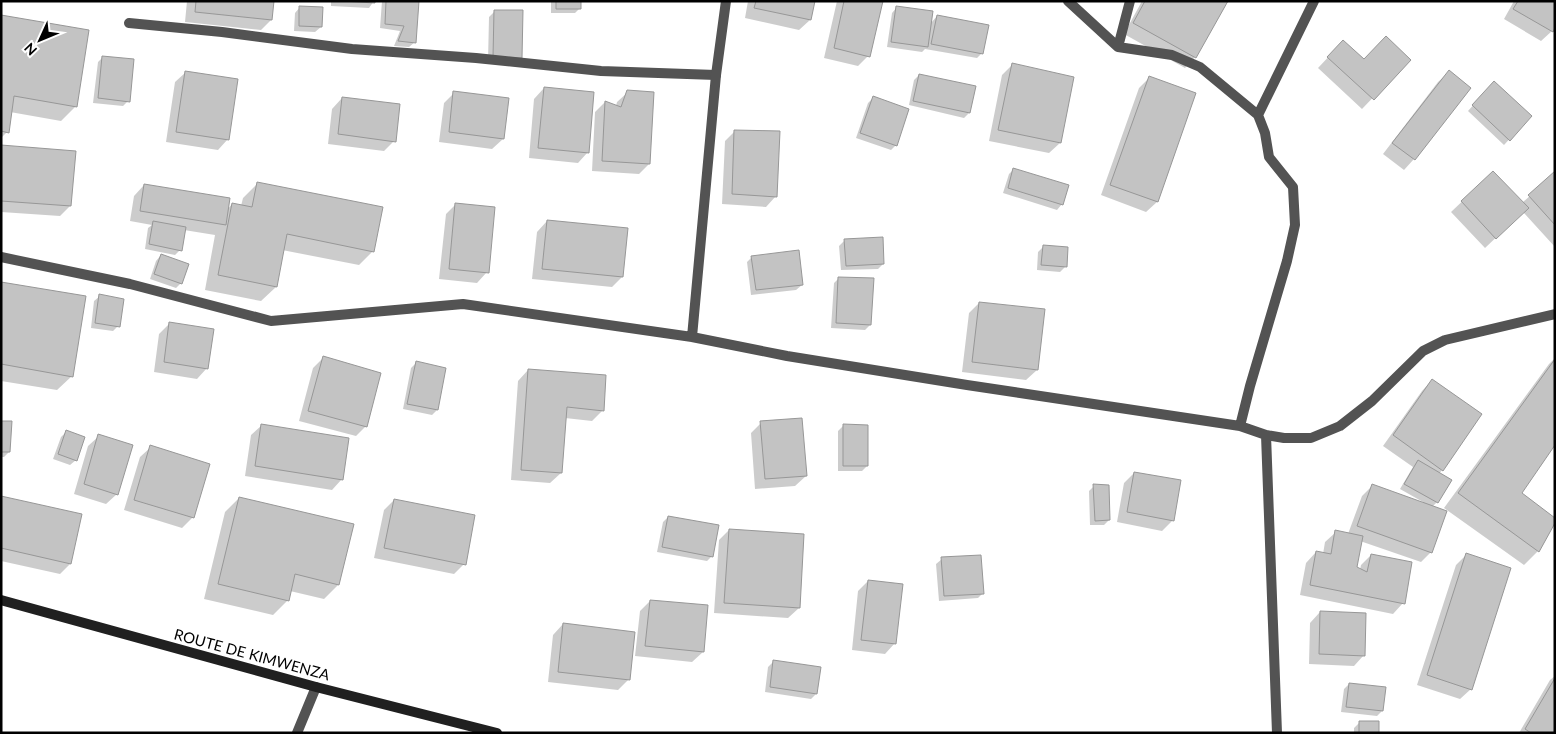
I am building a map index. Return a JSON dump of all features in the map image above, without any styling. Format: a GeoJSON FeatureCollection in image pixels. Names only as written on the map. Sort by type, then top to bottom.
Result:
{"type":"FeatureCollection","features":[{"type":"Feature","properties":{"kind":"street"},"geometry":{"type":"LineString","coordinates":[[692,338],[716,75],[726,1]]}},
{"type":"Feature","properties":{"kind":"street"},"geometry":{"type":"LineString","coordinates":[[1068,1],[1118,47],[1172,54],[1200,67],[1258,115],[1265,133],[1269,157],[1293,187],[1295,225],[1287,261],[1240,426]]}},
{"type":"Feature","properties":{"kind":"street"},"geometry":{"type":"LineString","coordinates":[[1118,47],[1130,1]]}},
{"type":"Feature","properties":{"kind":"street"},"geometry":{"type":"LineString","coordinates":[[1258,115],[1314,1]]}},
{"type":"Feature","properties":{"kind":"street"},"geometry":{"type":"LineString","coordinates":[[129,23],[222,32],[352,49],[476,58],[601,71],[716,75]]}},
{"type":"Feature","properties":{"kind":"street"},"geometry":{"type":"LineString","coordinates":[[1,258],[130,284],[271,321],[463,304],[692,338],[786,356],[1240,426],[1266,435],[1284,438],[1311,438],[1340,426],[1372,401],[1423,351],[1445,340],[1555,314]]}},
{"type":"Feature","properties":{"kind":"street"},"geometry":{"type":"LineString","coordinates":[[1266,435],[1277,733]]}},
{"type":"Feature","properties":{"kind":"street","name":"ROUTE DE KIMWENZA"},"geometry":{"type":"LineString","coordinates":[[1,600],[316,687],[497,733]]}},
{"type":"Feature","properties":{"kind":"street"},"geometry":{"type":"LineString","coordinates":[[297,733],[316,687]]}},
{"type":"Feature","properties":{"kind":"building"},"geometry":{"type":"Polygon","coordinates":[[[196,1],[274,1],[272,20],[195,12],[196,1]]]}},
{"type":"Feature","properties":{"kind":"building"},"geometry":{"type":"Polygon","coordinates":[[[342,1],[375,1],[375,3],[342,1]]]}},
{"type":"Feature","properties":{"kind":"building"},"geometry":{"type":"Polygon","coordinates":[[[386,1],[419,1],[416,43],[398,41],[404,26],[385,24],[386,1]]]}},
{"type":"Feature","properties":{"kind":"building"},"geometry":{"type":"Polygon","coordinates":[[[556,1],[581,1],[581,9],[556,9],[556,1]]]}},
{"type":"Feature","properties":{"kind":"building"},"geometry":{"type":"Polygon","coordinates":[[[756,1],[815,1],[811,20],[754,8],[756,1]]]}},
{"type":"Feature","properties":{"kind":"building"},"geometry":{"type":"Polygon","coordinates":[[[844,1],[883,1],[870,57],[834,48],[844,1]]]}},
{"type":"Feature","properties":{"kind":"building"},"geometry":{"type":"Polygon","coordinates":[[[1145,1],[1228,1],[1196,58],[1133,23],[1145,1]]]}},
{"type":"Feature","properties":{"kind":"building"},"geometry":{"type":"Polygon","coordinates":[[[1518,1],[1555,1],[1555,28],[1553,32],[1513,9],[1518,1]]]}},
{"type":"Feature","properties":{"kind":"building"},"geometry":{"type":"Polygon","coordinates":[[[299,6],[323,7],[322,27],[299,26],[299,6]]]}},
{"type":"Feature","properties":{"kind":"building"},"geometry":{"type":"Polygon","coordinates":[[[896,6],[933,11],[928,47],[891,42],[896,6]]]}},
{"type":"Feature","properties":{"kind":"building"},"geometry":{"type":"Polygon","coordinates":[[[494,10],[523,10],[522,58],[493,57],[494,10]]]}},
{"type":"Feature","properties":{"kind":"building"},"geometry":{"type":"Polygon","coordinates":[[[1,15],[89,30],[77,107],[14,96],[9,133],[1,131],[1,15]]]}},
{"type":"Feature","properties":{"kind":"building"},"geometry":{"type":"Polygon","coordinates":[[[937,15],[989,25],[983,54],[931,44],[937,15]]]}},
{"type":"Feature","properties":{"kind":"building"},"geometry":{"type":"Polygon","coordinates":[[[1386,36],[1411,60],[1374,100],[1327,57],[1343,40],[1364,59],[1386,36]]]}},
{"type":"Feature","properties":{"kind":"building"},"geometry":{"type":"Polygon","coordinates":[[[102,56],[134,59],[130,102],[98,98],[102,56]]]}},
{"type":"Feature","properties":{"kind":"building"},"geometry":{"type":"Polygon","coordinates":[[[1012,63],[1074,77],[1061,143],[998,130],[1012,63]]]}},
{"type":"Feature","properties":{"kind":"building"},"geometry":{"type":"Polygon","coordinates":[[[1449,70],[1471,88],[1415,160],[1392,143],[1449,70]]]}},
{"type":"Feature","properties":{"kind":"building"},"geometry":{"type":"Polygon","coordinates":[[[185,71],[238,79],[229,140],[176,132],[185,71]]]}},
{"type":"Feature","properties":{"kind":"building"},"geometry":{"type":"Polygon","coordinates":[[[919,74],[976,86],[970,113],[913,101],[919,74]]]}},
{"type":"Feature","properties":{"kind":"building"},"geometry":{"type":"Polygon","coordinates":[[[1149,76],[1196,93],[1158,202],[1110,185],[1149,76]]]}},
{"type":"Feature","properties":{"kind":"building"},"geometry":{"type":"Polygon","coordinates":[[[1494,81],[1532,116],[1510,141],[1472,105],[1494,81]]]}},
{"type":"Feature","properties":{"kind":"building"},"geometry":{"type":"Polygon","coordinates":[[[544,87],[594,92],[589,153],[538,148],[544,87]]]}},
{"type":"Feature","properties":{"kind":"building"},"geometry":{"type":"Polygon","coordinates":[[[627,90],[654,92],[650,164],[602,161],[605,101],[621,107],[627,90]]]}},
{"type":"Feature","properties":{"kind":"building"},"geometry":{"type":"Polygon","coordinates":[[[453,91],[509,98],[504,139],[449,132],[453,91]]]}},
{"type":"Feature","properties":{"kind":"building"},"geometry":{"type":"Polygon","coordinates":[[[873,96],[909,109],[897,146],[860,133],[873,96]]]}},
{"type":"Feature","properties":{"kind":"building"},"geometry":{"type":"Polygon","coordinates":[[[342,97],[400,104],[396,142],[338,134],[342,97]]]}},
{"type":"Feature","properties":{"kind":"building"},"geometry":{"type":"Polygon","coordinates":[[[734,130],[780,131],[777,197],[732,194],[734,130]]]}},
{"type":"Feature","properties":{"kind":"building"},"geometry":{"type":"Polygon","coordinates":[[[1,145],[76,151],[71,206],[1,201],[1,145]]]}},
{"type":"Feature","properties":{"kind":"building"},"geometry":{"type":"Polygon","coordinates":[[[1013,168],[1069,185],[1063,205],[1008,188],[1013,168]]]}},
{"type":"Feature","properties":{"kind":"building"},"geometry":{"type":"Polygon","coordinates":[[[1493,171],[1529,208],[1496,239],[1461,201],[1493,171]]]}},
{"type":"Feature","properties":{"kind":"building"},"geometry":{"type":"Polygon","coordinates":[[[1555,171],[1555,225],[1528,195],[1555,171]]]}},
{"type":"Feature","properties":{"kind":"building"},"geometry":{"type":"Polygon","coordinates":[[[257,182],[383,207],[374,252],[287,234],[277,287],[218,275],[232,203],[252,207],[257,182]]]}},
{"type":"Feature","properties":{"kind":"building"},"geometry":{"type":"Polygon","coordinates":[[[144,184],[230,198],[226,225],[140,211],[144,184]]]}},
{"type":"Feature","properties":{"kind":"building"},"geometry":{"type":"Polygon","coordinates":[[[455,203],[495,207],[489,273],[449,269],[455,203]]]}},
{"type":"Feature","properties":{"kind":"building"},"geometry":{"type":"Polygon","coordinates":[[[547,220],[628,228],[623,277],[542,269],[547,220]]]}},
{"type":"Feature","properties":{"kind":"building"},"geometry":{"type":"Polygon","coordinates":[[[153,221],[186,227],[182,251],[149,244],[153,221]]]}},
{"type":"Feature","properties":{"kind":"building"},"geometry":{"type":"Polygon","coordinates":[[[883,237],[884,264],[846,266],[844,239],[883,237]]]}},
{"type":"Feature","properties":{"kind":"building"},"geometry":{"type":"Polygon","coordinates":[[[1043,245],[1068,247],[1067,267],[1041,265],[1043,245]]]}},
{"type":"Feature","properties":{"kind":"building"},"geometry":{"type":"Polygon","coordinates":[[[799,250],[803,285],[756,290],[751,256],[799,250]]]}},
{"type":"Feature","properties":{"kind":"building"},"geometry":{"type":"Polygon","coordinates":[[[161,254],[189,264],[182,284],[154,274],[161,254]]]}},
{"type":"Feature","properties":{"kind":"building"},"geometry":{"type":"Polygon","coordinates":[[[838,277],[874,278],[871,325],[836,323],[838,277]]]}},
{"type":"Feature","properties":{"kind":"building"},"geometry":{"type":"Polygon","coordinates":[[[1,282],[86,296],[73,377],[1,364],[1,282]]]}},
{"type":"Feature","properties":{"kind":"building"},"geometry":{"type":"Polygon","coordinates":[[[99,294],[124,299],[120,327],[95,323],[99,294]]]}},
{"type":"Feature","properties":{"kind":"building"},"geometry":{"type":"Polygon","coordinates":[[[979,302],[1045,309],[1038,370],[972,362],[979,302]]]}},
{"type":"Feature","properties":{"kind":"building"},"geometry":{"type":"Polygon","coordinates":[[[169,322],[214,329],[208,369],[164,362],[169,322]]]}},
{"type":"Feature","properties":{"kind":"building"},"geometry":{"type":"Polygon","coordinates":[[[323,356],[381,373],[367,427],[308,411],[323,356]]]}},
{"type":"Feature","properties":{"kind":"building"},"geometry":{"type":"Polygon","coordinates":[[[1555,359],[1555,445],[1522,493],[1555,518],[1555,523],[1539,552],[1458,493],[1555,359]]]}},
{"type":"Feature","properties":{"kind":"building"},"geometry":{"type":"Polygon","coordinates":[[[416,361],[446,368],[438,410],[407,404],[416,361]]]}},
{"type":"Feature","properties":{"kind":"building"},"geometry":{"type":"Polygon","coordinates":[[[528,369],[606,375],[604,411],[567,407],[562,473],[521,470],[528,369]]]}},
{"type":"Feature","properties":{"kind":"building"},"geometry":{"type":"Polygon","coordinates":[[[1432,379],[1482,414],[1443,471],[1393,435],[1432,379]]]}},
{"type":"Feature","properties":{"kind":"building"},"geometry":{"type":"Polygon","coordinates":[[[802,418],[807,476],[765,479],[760,421],[802,418]]]}},
{"type":"Feature","properties":{"kind":"building"},"geometry":{"type":"Polygon","coordinates":[[[1,421],[12,421],[10,452],[1,452],[1,421]]]}},
{"type":"Feature","properties":{"kind":"building"},"geometry":{"type":"Polygon","coordinates":[[[261,424],[349,438],[343,480],[255,466],[261,424]]]}},
{"type":"Feature","properties":{"kind":"building"},"geometry":{"type":"Polygon","coordinates":[[[843,424],[868,425],[868,466],[843,466],[843,424]]]}},
{"type":"Feature","properties":{"kind":"building"},"geometry":{"type":"Polygon","coordinates":[[[66,430],[85,437],[77,461],[58,454],[66,430]]]}},
{"type":"Feature","properties":{"kind":"building"},"geometry":{"type":"Polygon","coordinates":[[[98,434],[133,445],[118,495],[84,484],[98,434]]]}},
{"type":"Feature","properties":{"kind":"building"},"geometry":{"type":"Polygon","coordinates":[[[150,445],[210,464],[194,518],[134,500],[150,445]]]}},
{"type":"Feature","properties":{"kind":"building"},"geometry":{"type":"Polygon","coordinates":[[[1418,460],[1452,480],[1438,503],[1404,484],[1418,460]]]}},
{"type":"Feature","properties":{"kind":"building"},"geometry":{"type":"Polygon","coordinates":[[[1134,472],[1181,480],[1174,521],[1127,512],[1134,472]]]}},
{"type":"Feature","properties":{"kind":"building"},"geometry":{"type":"Polygon","coordinates":[[[1093,484],[1109,485],[1110,520],[1095,521],[1093,484]]]}},
{"type":"Feature","properties":{"kind":"building"},"geometry":{"type":"Polygon","coordinates":[[[1372,484],[1447,511],[1432,553],[1357,526],[1372,484]]]}},
{"type":"Feature","properties":{"kind":"building"},"geometry":{"type":"Polygon","coordinates":[[[1,496],[82,514],[71,564],[1,548],[1,496]]]}},
{"type":"Feature","properties":{"kind":"building"},"geometry":{"type":"Polygon","coordinates":[[[239,497],[354,524],[339,585],[295,574],[289,601],[218,584],[239,497]]]}},
{"type":"Feature","properties":{"kind":"building"},"geometry":{"type":"Polygon","coordinates":[[[394,499],[475,515],[466,565],[384,548],[394,499]]]}},
{"type":"Feature","properties":{"kind":"building"},"geometry":{"type":"Polygon","coordinates":[[[668,516],[719,525],[713,557],[662,547],[668,516]]]}},
{"type":"Feature","properties":{"kind":"building"},"geometry":{"type":"Polygon","coordinates":[[[729,529],[804,534],[800,608],[724,603],[729,529]]]}},
{"type":"Feature","properties":{"kind":"building"},"geometry":{"type":"Polygon","coordinates":[[[1335,530],[1363,536],[1357,567],[1367,572],[1371,554],[1412,562],[1405,604],[1310,585],[1316,551],[1331,554],[1335,530]]]}},
{"type":"Feature","properties":{"kind":"building"},"geometry":{"type":"Polygon","coordinates":[[[1466,553],[1511,568],[1472,690],[1427,675],[1466,553]]]}},
{"type":"Feature","properties":{"kind":"building"},"geometry":{"type":"Polygon","coordinates":[[[981,555],[984,594],[944,596],[941,557],[981,555]]]}},
{"type":"Feature","properties":{"kind":"building"},"geometry":{"type":"Polygon","coordinates":[[[868,580],[903,584],[896,644],[861,640],[868,580]]]}},
{"type":"Feature","properties":{"kind":"building"},"geometry":{"type":"Polygon","coordinates":[[[650,600],[708,605],[704,652],[645,646],[650,600]]]}},
{"type":"Feature","properties":{"kind":"building"},"geometry":{"type":"Polygon","coordinates":[[[1320,611],[1366,613],[1365,656],[1319,654],[1320,611]]]}},
{"type":"Feature","properties":{"kind":"building"},"geometry":{"type":"Polygon","coordinates":[[[563,623],[635,632],[630,680],[558,672],[563,623]]]}},
{"type":"Feature","properties":{"kind":"building"},"geometry":{"type":"Polygon","coordinates":[[[773,660],[821,667],[817,694],[770,687],[773,660]]]}},
{"type":"Feature","properties":{"kind":"building"},"geometry":{"type":"Polygon","coordinates":[[[1555,678],[1555,733],[1531,733],[1525,729],[1555,678]]]}},
{"type":"Feature","properties":{"kind":"building"},"geometry":{"type":"Polygon","coordinates":[[[1349,683],[1386,687],[1383,711],[1346,707],[1349,683]]]}},
{"type":"Feature","properties":{"kind":"building"},"geometry":{"type":"Polygon","coordinates":[[[1359,721],[1379,721],[1379,733],[1359,733],[1359,721]]]}}]}
